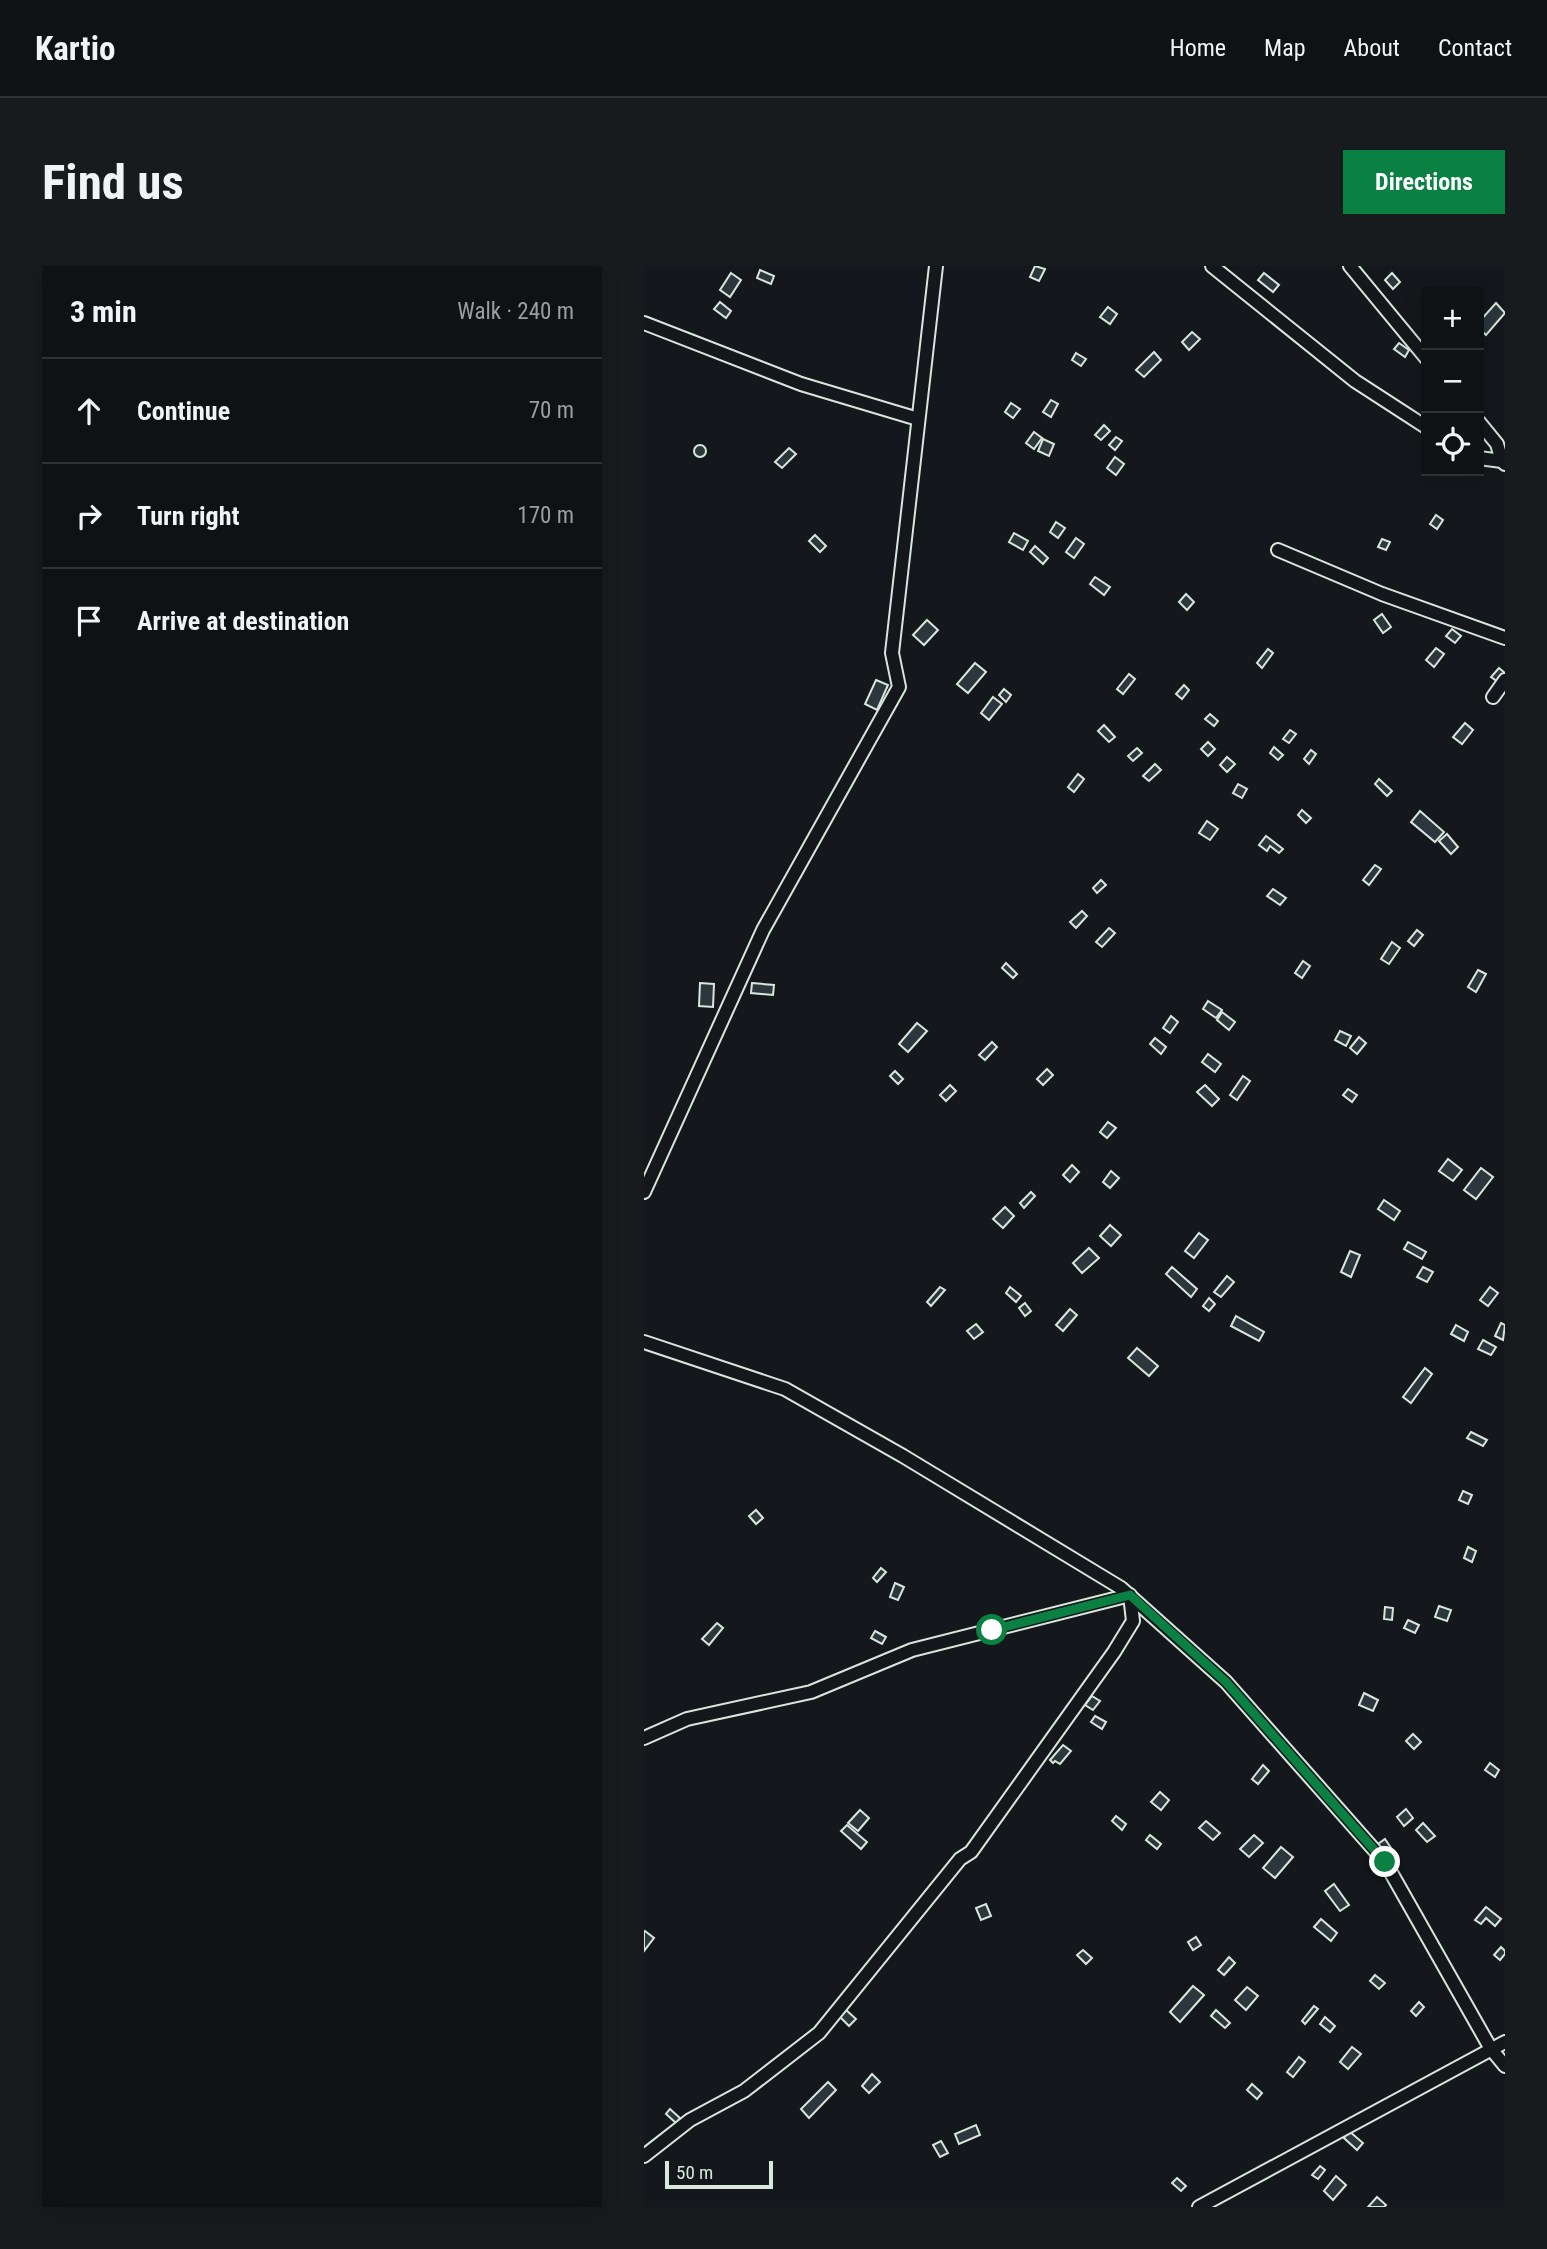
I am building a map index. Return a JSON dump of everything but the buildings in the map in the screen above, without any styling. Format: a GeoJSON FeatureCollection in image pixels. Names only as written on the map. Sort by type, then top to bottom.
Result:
{"type":"FeatureCollection","features":[{"type":"Feature","properties":{"kind":"street"},"geometry":{"type":"LineString","coordinates":[[644,1192],[764,930],[899,687],[892,653],[936,266]]}},
{"type":"Feature","properties":{"kind":"street"},"geometry":{"type":"LineString","coordinates":[[1212,266],[1355,381],[1421,424]]}},
{"type":"Feature","properties":{"kind":"street"},"geometry":{"type":"LineString","coordinates":[[1350,266],[1421,352]]}},
{"type":"Feature","properties":{"kind":"street"},"geometry":{"type":"LineString","coordinates":[[644,323],[801,384],[918,419]]}},
{"type":"Feature","properties":{"kind":"street"},"geometry":{"type":"LineString","coordinates":[[1484,428],[1497,444],[1503,463],[1484,459]]}},
{"type":"Feature","properties":{"kind":"street"},"geometry":{"type":"LineString","coordinates":[[1278,550],[1382,594],[1505,638]]}},
{"type":"Feature","properties":{"kind":"street"},"geometry":{"type":"LineString","coordinates":[[1493,697],[1505,680]]}},
{"type":"Feature","properties":{"kind":"street"},"geometry":{"type":"LineString","coordinates":[[644,1342],[785,1389],[903,1455],[1130,1595],[1226,1682],[1385,1862],[1491,2049],[1505,2066]]}},
{"type":"Feature","properties":{"kind":"street"},"geometry":{"type":"LineString","coordinates":[[644,1738],[687,1719],[811,1692],[912,1650],[1130,1595]]}},
{"type":"Feature","properties":{"kind":"street"},"geometry":{"type":"LineString","coordinates":[[644,2156],[690,2120],[744,2091],[819,2033],[960,1859],[971,1852],[1114,1653],[1132,1621],[1130,1595]]}},
{"type":"Feature","properties":{"kind":"street"},"geometry":{"type":"LineString","coordinates":[[1199,2207],[1505,2042]]}},
{"type":"Feature","properties":{"kind":"route"},"geometry":{"type":"LineString","coordinates":[[992,1630],[1130,1595],[1226,1682],[1385,1862]]}}]}
